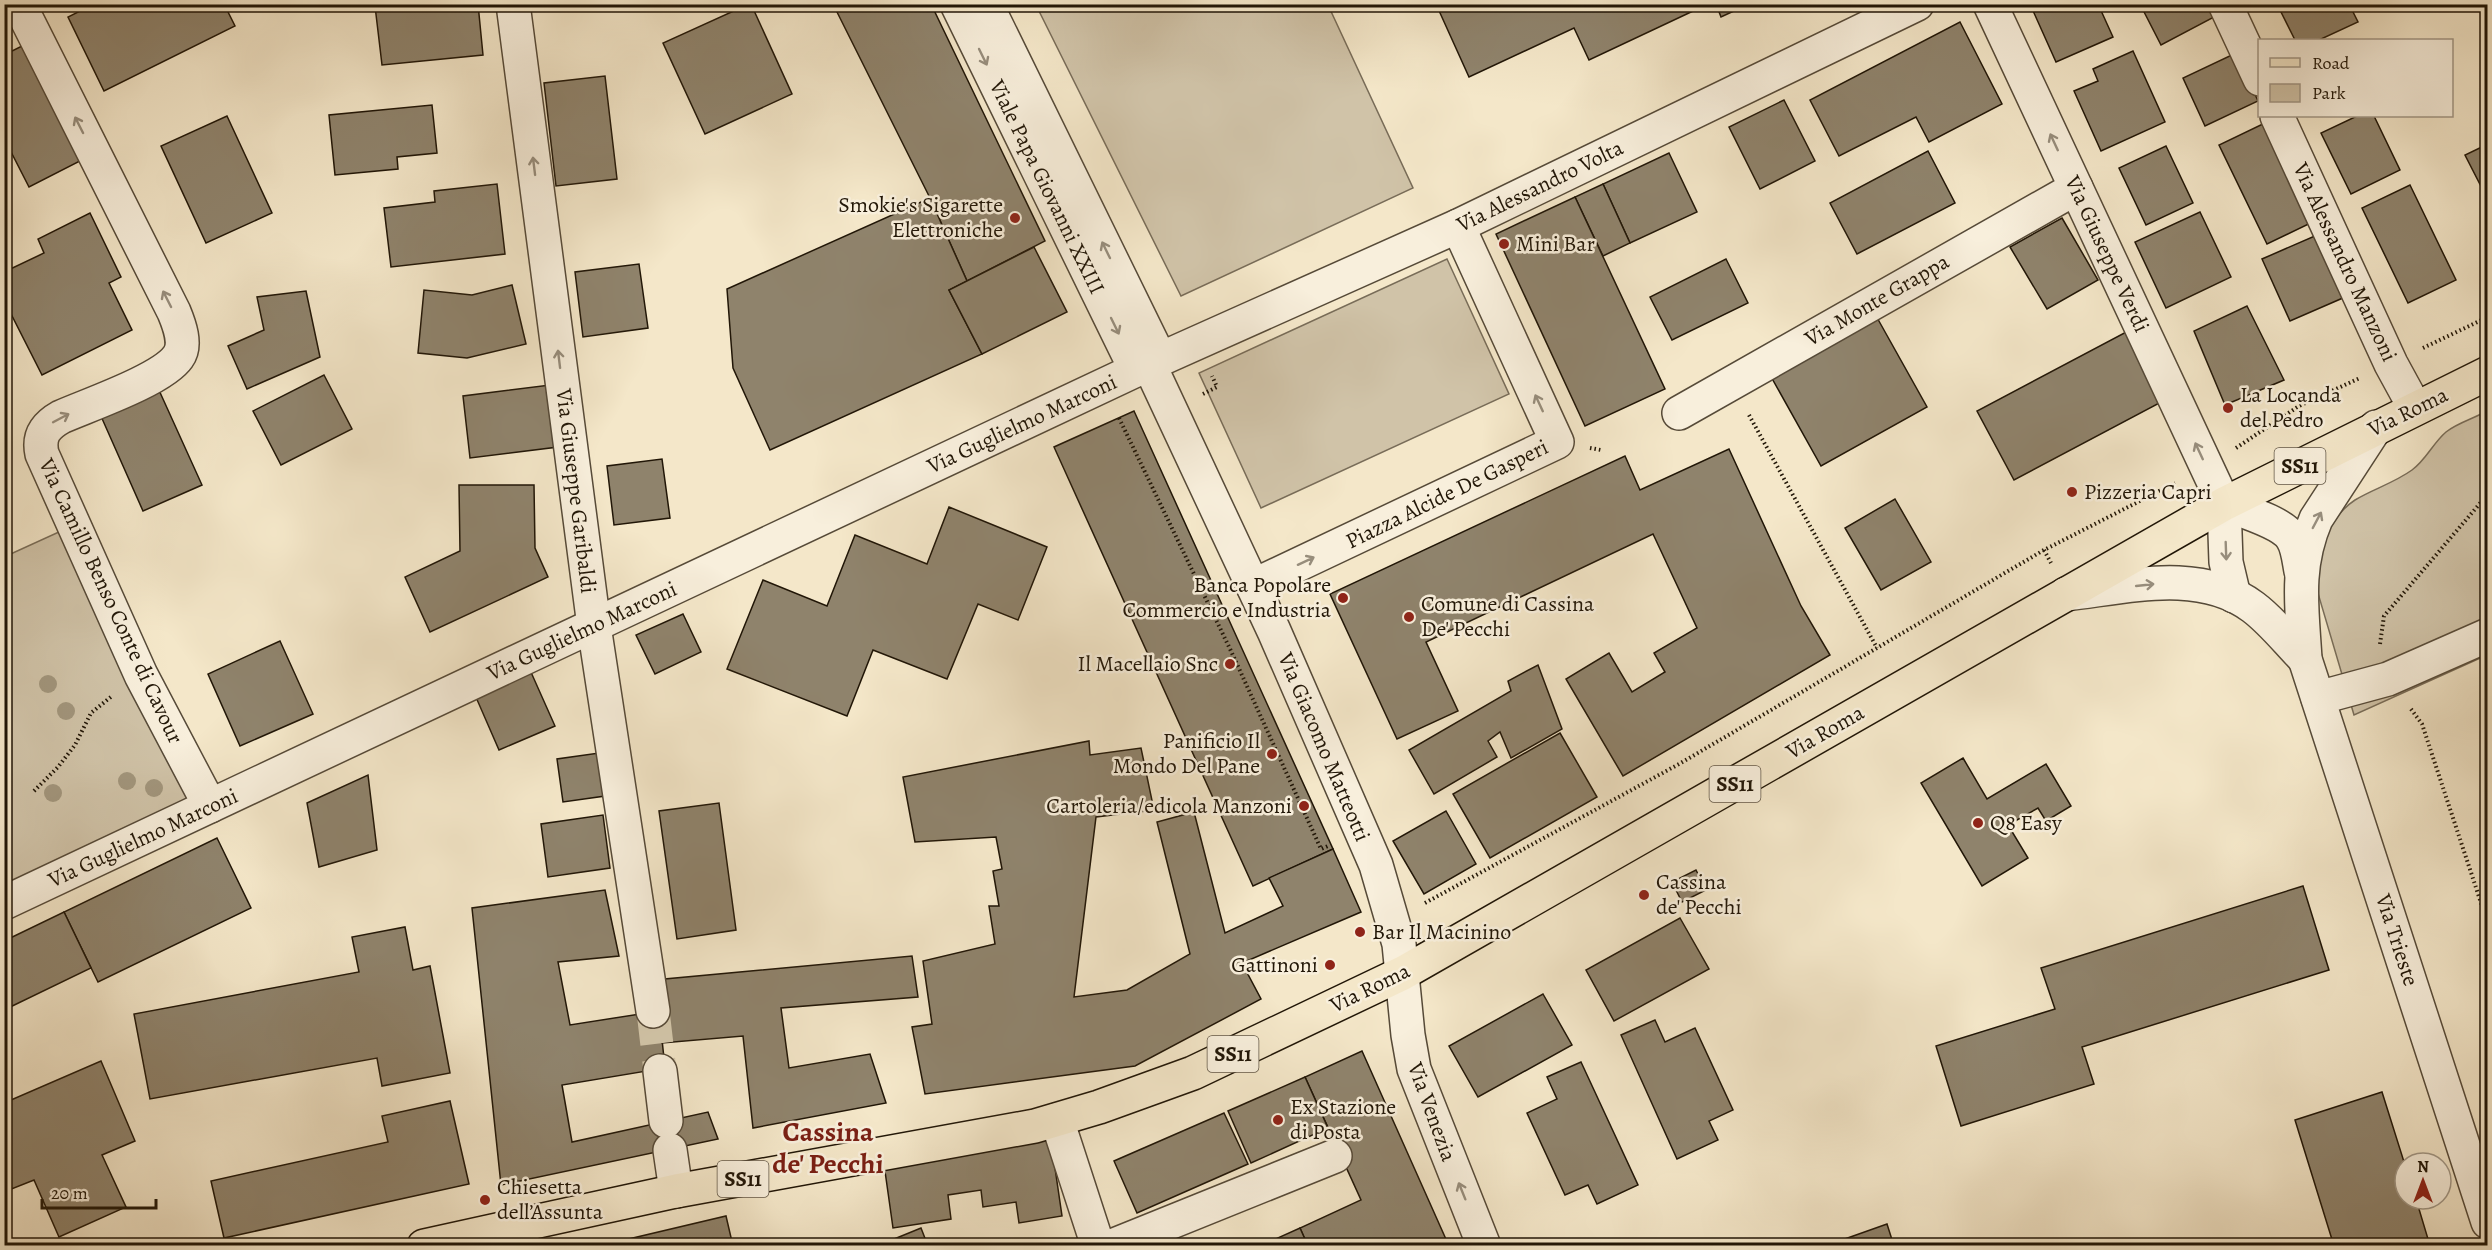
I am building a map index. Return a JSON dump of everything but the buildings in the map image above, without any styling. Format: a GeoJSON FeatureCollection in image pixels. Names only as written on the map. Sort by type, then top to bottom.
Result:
{"type":"FeatureCollection","features":[{"type":"Feature","properties":{"kind":"main road","name":"Via Roma"},"geometry":{"type":"LineString","coordinates":[[428,1245],[676,1191],[991,1135],[1057,1120],[1119,1101],[1193,1073],[1403,974],[2224,504],[2487,373]]}},
{"type":"Feature","properties":{"kind":"street","name":"Via Camillo Benso Conte di Cavour"},"geometry":{"type":"LineString","coordinates":[[19,4],[174,312],[182,349],[178,357],[162,371],[61,417],[46,427],[41,436],[40,445],[45,462],[141,675],[210,807]]}},
{"type":"Feature","properties":{"kind":"street","name":"Via Giuseppe Garibaldi"},"geometry":{"type":"LineString","coordinates":[[513,4],[594,626],[653,1011]]}},
{"type":"Feature","properties":{"kind":"street","name":"Viale Papa Giovanni XXIII"},"geometry":{"type":"LineString","coordinates":[[957,4],[1148,365]]}},
{"type":"Feature","properties":{"kind":"street","name":"Viale Papa Giovanni XXIII"},"geometry":{"type":"LineString","coordinates":[[986,4],[1148,365]]}},
{"type":"Feature","properties":{"kind":"street","name":"Via Alessandro Volta"},"geometry":{"type":"LineString","coordinates":[[1148,365],[1458,226],[1917,4]]}},
{"type":"Feature","properties":{"kind":"street","name":"Via Giuseppe Verdi"},"geometry":{"type":"LineString","coordinates":[[1990,4],[2224,504]]}},
{"type":"Feature","properties":{"kind":"street"},"geometry":{"type":"LineString","coordinates":[[2225,4],[2258,77]]}},
{"type":"Feature","properties":{"kind":"street","name":"Via Alessandro Manzoni"},"geometry":{"type":"LineString","coordinates":[[2277,117],[2391,364],[2415,408]]}},
{"type":"Feature","properties":{"kind":"street","name":"Via Monte Grappa"},"geometry":{"type":"LineString","coordinates":[[1679,412],[2076,188]]}},
{"type":"Feature","properties":{"kind":"street","name":"Piazza Alcide De Gasperi"},"geometry":{"type":"LineString","coordinates":[[1253,586],[1557,442],[1458,226]]}},
{"type":"Feature","properties":{"kind":"street","name":"Via Guglielmo Marconi"},"geometry":{"type":"LineString","coordinates":[[4,903],[1148,365]]}},
{"type":"Feature","properties":{"kind":"street","name":"Via Giacomo Matteotti"},"geometry":{"type":"LineString","coordinates":[[1148,365],[1274,631],[1376,865],[1391,911],[1403,974]]}},
{"type":"Feature","properties":{"kind":"street","name":"Via Trieste"},"geometry":{"type":"LineString","coordinates":[[2301,571],[2309,536],[2316,519],[2376,427]]}},
{"type":"Feature","properties":{"kind":"street"},"geometry":{"type":"LineString","coordinates":[[2224,504],[2226,562],[2234,596]]}},
{"type":"Feature","properties":{"kind":"street","name":"Via Trieste"},"geometry":{"type":"LineString","coordinates":[[2224,504],[2272,523],[2288,533],[2295,545],[2301,571],[2305,659],[2487,1222]]}},
{"type":"Feature","properties":{"kind":"street","name":"Via Trieste"},"geometry":{"type":"LineString","coordinates":[[2066,594],[2183,583],[2202,585],[2234,596],[2255,609],[2305,659]]}},
{"type":"Feature","properties":{"kind":"street"},"geometry":{"type":"LineString","coordinates":[[2318,698],[2388,679],[2487,635]]}},
{"type":"Feature","properties":{"kind":"street","name":"Via Venezia"},"geometry":{"type":"LineString","coordinates":[[1403,974],[1407,1029],[1414,1069],[1484,1245]]}},
{"type":"Feature","properties":{"kind":"street"},"geometry":{"type":"LineString","coordinates":[[660,1071],[676,1191]]}},
{"type":"Feature","properties":{"kind":"street"},"geometry":{"type":"LineString","coordinates":[[1057,1120],[1098,1245]]}},
{"type":"Feature","properties":{"kind":"street"},"geometry":{"type":"LineString","coordinates":[[1112,1245],[1335,1156]]}},
{"type":"Feature","properties":{"kind":"path"},"geometry":{"type":"LineString","coordinates":[[1391,911],[1417,898],[1422,905],[1679,764],[2044,550],[2207,467],[2299,406],[2487,317]]}},
{"type":"Feature","properties":{"kind":"path"},"geometry":{"type":"LineString","coordinates":[[1732,383],[1877,648]]}},
{"type":"Feature","properties":{"kind":"path"},"geometry":{"type":"LineString","coordinates":[[1119,418],[1226,640],[1321,849],[1328,846],[1331,850]]}},
{"type":"Feature","properties":{"kind":"path"},"geometry":{"type":"LineString","coordinates":[[2487,494],[2384,616],[2379,643],[2388,679],[2422,724],[2487,924]]}},
{"type":"Feature","properties":{"kind":"path"},"geometry":{"type":"LineString","coordinates":[[33,791],[58,767],[75,745],[91,713],[141,675]]}},
{"type":"Feature","properties":{"kind":"green space"},"geometry":{"type":"Polygon","coordinates":[[[1036,5],[1328,5],[1413,188],[1181,296],[1036,5]]]}},
{"type":"Feature","properties":{"kind":"green space"},"geometry":{"type":"Polygon","coordinates":[[[1447,259],[1509,394],[1261,508],[1199,373],[1447,259]]]}},
{"type":"Feature","properties":{"kind":"green space"},"geometry":{"type":"Polygon","coordinates":[[[2487,411],[2487,655],[2354,715],[2317,590],[2318,565],[2330,528],[2345,508],[2355,500],[2412,470],[2446,432],[2487,411]]]}},
{"type":"Feature","properties":{"kind":"green space"},"geometry":{"type":"Polygon","coordinates":[[[72,526],[210,810],[4,904],[4,557],[72,526]]]}},
{"type":"Feature","properties":{"kind":"tunnel"},"geometry":{"type":"LineString","coordinates":[[653,1011],[660,1071]]}},
{"type":"Feature","properties":{"kind":"place","name":"Smokie's Sigarette Elettroniche"},"geometry":{"type":"Point","coordinates":[1015,218]}},
{"type":"Feature","properties":{"kind":"place","name":"Mini Bar"},"geometry":{"type":"Point","coordinates":[1504,244]}},
{"type":"Feature","properties":{"kind":"place","name":"La Locanda del Pedro"},"geometry":{"type":"Point","coordinates":[2228,408]}},
{"type":"Feature","properties":{"kind":"place","name":"Pizzeria Capri"},"geometry":{"type":"Point","coordinates":[2072,492]}},
{"type":"Feature","properties":{"kind":"place","name":"Banca Popolare Commercio e Industria"},"geometry":{"type":"Point","coordinates":[1343,598]}},
{"type":"Feature","properties":{"kind":"place","name":"Comune di Cassina De' Pecchi"},"geometry":{"type":"Point","coordinates":[1409,617]}},
{"type":"Feature","properties":{"kind":"place","name":"Il Macellaio Snc"},"geometry":{"type":"Point","coordinates":[1230,664]}},
{"type":"Feature","properties":{"kind":"place","name":"Panificio Il Mondo Del Pane"},"geometry":{"type":"Point","coordinates":[1272,754]}},
{"type":"Feature","properties":{"kind":"place","name":"Cartoleria/edicola Manzoni"},"geometry":{"type":"Point","coordinates":[1304,806]}},
{"type":"Feature","properties":{"kind":"place","name":"Q8 Easy"},"geometry":{"type":"Point","coordinates":[1978,823]}},
{"type":"Feature","properties":{"kind":"place","name":"Cassina de' Pecchi"},"geometry":{"type":"Point","coordinates":[1644,895]}},
{"type":"Feature","properties":{"kind":"place","name":"Bar Il Macinino"},"geometry":{"type":"Point","coordinates":[1360,932]}},
{"type":"Feature","properties":{"kind":"place","name":"Gattinoni"},"geometry":{"type":"Point","coordinates":[1330,965]}},
{"type":"Feature","properties":{"kind":"place","name":"Ex Stazione di Posta"},"geometry":{"type":"Point","coordinates":[1278,1120]}},
{"type":"Feature","properties":{"kind":"place","name":"Chiesetta dell’Assunta"},"geometry":{"type":"Point","coordinates":[485,1200]}},
{"type":"Feature","properties":{"kind":"district","name":"Cassina de' Pecchi"},"geometry":{"type":"Point","coordinates":[828,1148]}}]}
